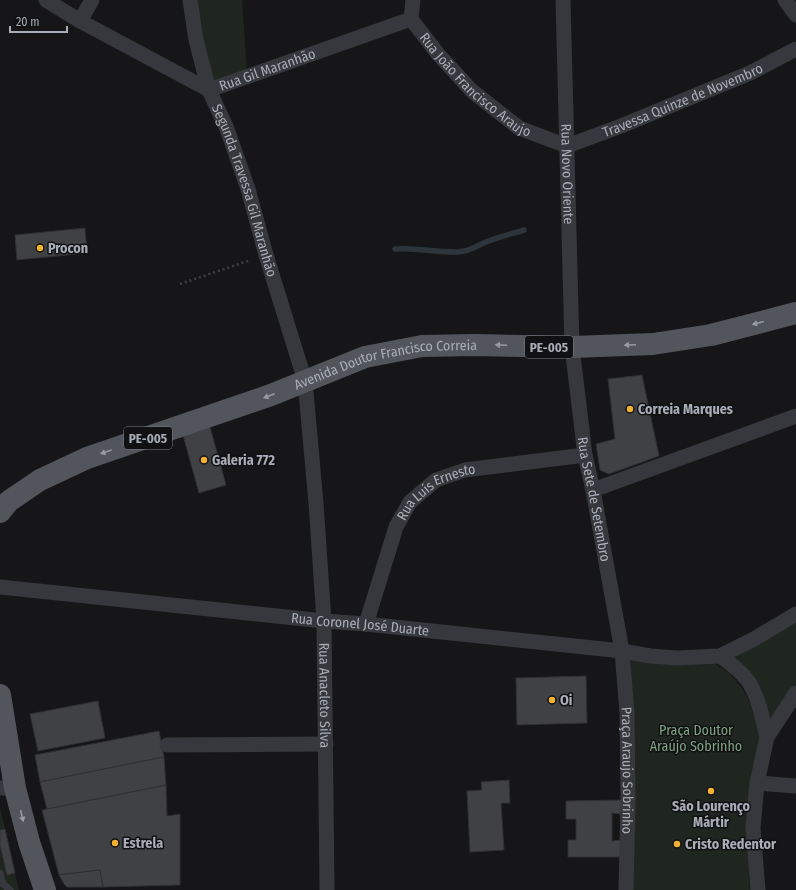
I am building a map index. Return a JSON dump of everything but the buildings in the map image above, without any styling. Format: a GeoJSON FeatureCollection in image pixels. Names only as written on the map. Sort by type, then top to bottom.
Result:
{"type":"FeatureCollection","features":[{"type":"Feature","properties":{"kind":"main road","name":"Avenida Doutor Francisco Correia"},"geometry":{"type":"LineString","coordinates":[[0,512],[9,501],[40,480],[87,458],[271,396],[305,380],[365,357],[422,346],[475,345],[572,347],[653,344],[711,335],[796,313]]}},
{"type":"Feature","properties":{"kind":"main road"},"geometry":{"type":"LineString","coordinates":[[0,695],[8,788],[29,842],[45,890]]}},
{"type":"Feature","properties":{"kind":"street","name":"Rua Gil Maranhão"},"geometry":{"type":"LineString","coordinates":[[46,0],[80,21],[209,90],[412,18]]}},
{"type":"Feature","properties":{"kind":"street"},"geometry":{"type":"LineString","coordinates":[[80,21],[92,0]]}},
{"type":"Feature","properties":{"kind":"street","name":"Segunda Travessa Gil Maranhão"},"geometry":{"type":"LineString","coordinates":[[190,0],[196,40],[209,90],[227,129],[248,189],[266,255],[305,380]]}},
{"type":"Feature","properties":{"kind":"street","name":"Rua João Francisco Araujo"},"geometry":{"type":"LineString","coordinates":[[413,0],[412,18],[438,54],[472,91],[519,128],[567,146]]}},
{"type":"Feature","properties":{"kind":"street","name":"Rua Novo Oriente"},"geometry":{"type":"LineString","coordinates":[[563,0],[572,347]]}},
{"type":"Feature","properties":{"kind":"street"},"geometry":{"type":"LineString","coordinates":[[785,0],[796,16]]}},
{"type":"Feature","properties":{"kind":"street","name":"Travessa Quinze de Novembro"},"geometry":{"type":"LineString","coordinates":[[567,146],[621,126],[750,73],[796,48]]}},
{"type":"Feature","properties":{"kind":"street","name":"Rua Sete de Setembro"},"geometry":{"type":"LineString","coordinates":[[572,347],[585,454],[622,650]]}},
{"type":"Feature","properties":{"kind":"street","name":"Rua Anacleto Silva"},"geometry":{"type":"LineString","coordinates":[[305,380],[316,503],[324,621],[328,890]]}},
{"type":"Feature","properties":{"kind":"street"},"geometry":{"type":"LineString","coordinates":[[593,490],[796,416]]}},
{"type":"Feature","properties":{"kind":"street","name":"Rua Luís Ernesto"},"geometry":{"type":"LineString","coordinates":[[366,624],[396,527],[410,502],[436,480],[465,470],[585,454]]}},
{"type":"Feature","properties":{"kind":"street","name":"Rua Coronel José Duarte"},"geometry":{"type":"LineString","coordinates":[[0,587],[622,650],[650,656],[677,658],[720,656]]}},
{"type":"Feature","properties":{"kind":"street"},"geometry":{"type":"LineString","coordinates":[[767,737],[757,699],[748,681],[720,656],[754,640],[796,614]]}},
{"type":"Feature","properties":{"kind":"street","name":"Praça Araujo Sobrinho"},"geometry":{"type":"LineString","coordinates":[[622,650],[627,713],[628,800],[626,890]]}},
{"type":"Feature","properties":{"kind":"street"},"geometry":{"type":"LineString","coordinates":[[758,890],[753,828],[757,784],[767,737],[796,693]]}},
{"type":"Feature","properties":{"kind":"street"},"geometry":{"type":"LineString","coordinates":[[167,745],[326,744]]}},
{"type":"Feature","properties":{"kind":"street"},"geometry":{"type":"LineString","coordinates":[[757,784],[796,786]]}},
{"type":"Feature","properties":{"kind":"lane"},"geometry":{"type":"LineString","coordinates":[[0,873],[2,882],[10,890]]}},
{"type":"Feature","properties":{"kind":"path"},"geometry":{"type":"LineString","coordinates":[[180,284],[266,255]]}},
{"type":"Feature","properties":{"kind":"green space"},"geometry":{"type":"Polygon","coordinates":[[[194,0],[242,0],[247,71],[203,87],[194,0]]]}},
{"type":"Feature","properties":{"kind":"green space"},"geometry":{"type":"Polygon","coordinates":[[[796,614],[796,693],[767,737],[757,699],[720,656],[796,614]]]}},
{"type":"Feature","properties":{"kind":"green space","name":"Praça Doutor Araújo Sobrinho"},"geometry":{"type":"Polygon","coordinates":[[[631,659],[645,663],[672,665],[715,663],[730,674],[742,688],[752,706],[760,736],[746,827],[750,890],[631,890],[631,659]]]}},
{"type":"Feature","properties":{"kind":"green space"},"geometry":{"type":"Polygon","coordinates":[[[0,808],[19,890],[0,890],[0,808]]]}},
{"type":"Feature","properties":{"kind":"waterway"},"geometry":{"type":"LineString","coordinates":[[395,249],[449,252],[469,250],[486,242],[524,230]]}},
{"type":"Feature","properties":{"kind":"place","name":"Procon"},"geometry":{"type":"Point","coordinates":[40,248]}},
{"type":"Feature","properties":{"kind":"place","name":"Correia Marques"},"geometry":{"type":"Point","coordinates":[630,409]}},
{"type":"Feature","properties":{"kind":"place","name":"Galeria 772"},"geometry":{"type":"Point","coordinates":[204,460]}},
{"type":"Feature","properties":{"kind":"place","name":"Oi"},"geometry":{"type":"Point","coordinates":[552,700]}},
{"type":"Feature","properties":{"kind":"place","name":"São Lourenço Mártir"},"geometry":{"type":"Point","coordinates":[711,791]}},
{"type":"Feature","properties":{"kind":"place","name":"Estrela"},"geometry":{"type":"Point","coordinates":[115,843]}},
{"type":"Feature","properties":{"kind":"place","name":"Cristo Redentor"},"geometry":{"type":"Point","coordinates":[677,844]}}]}
